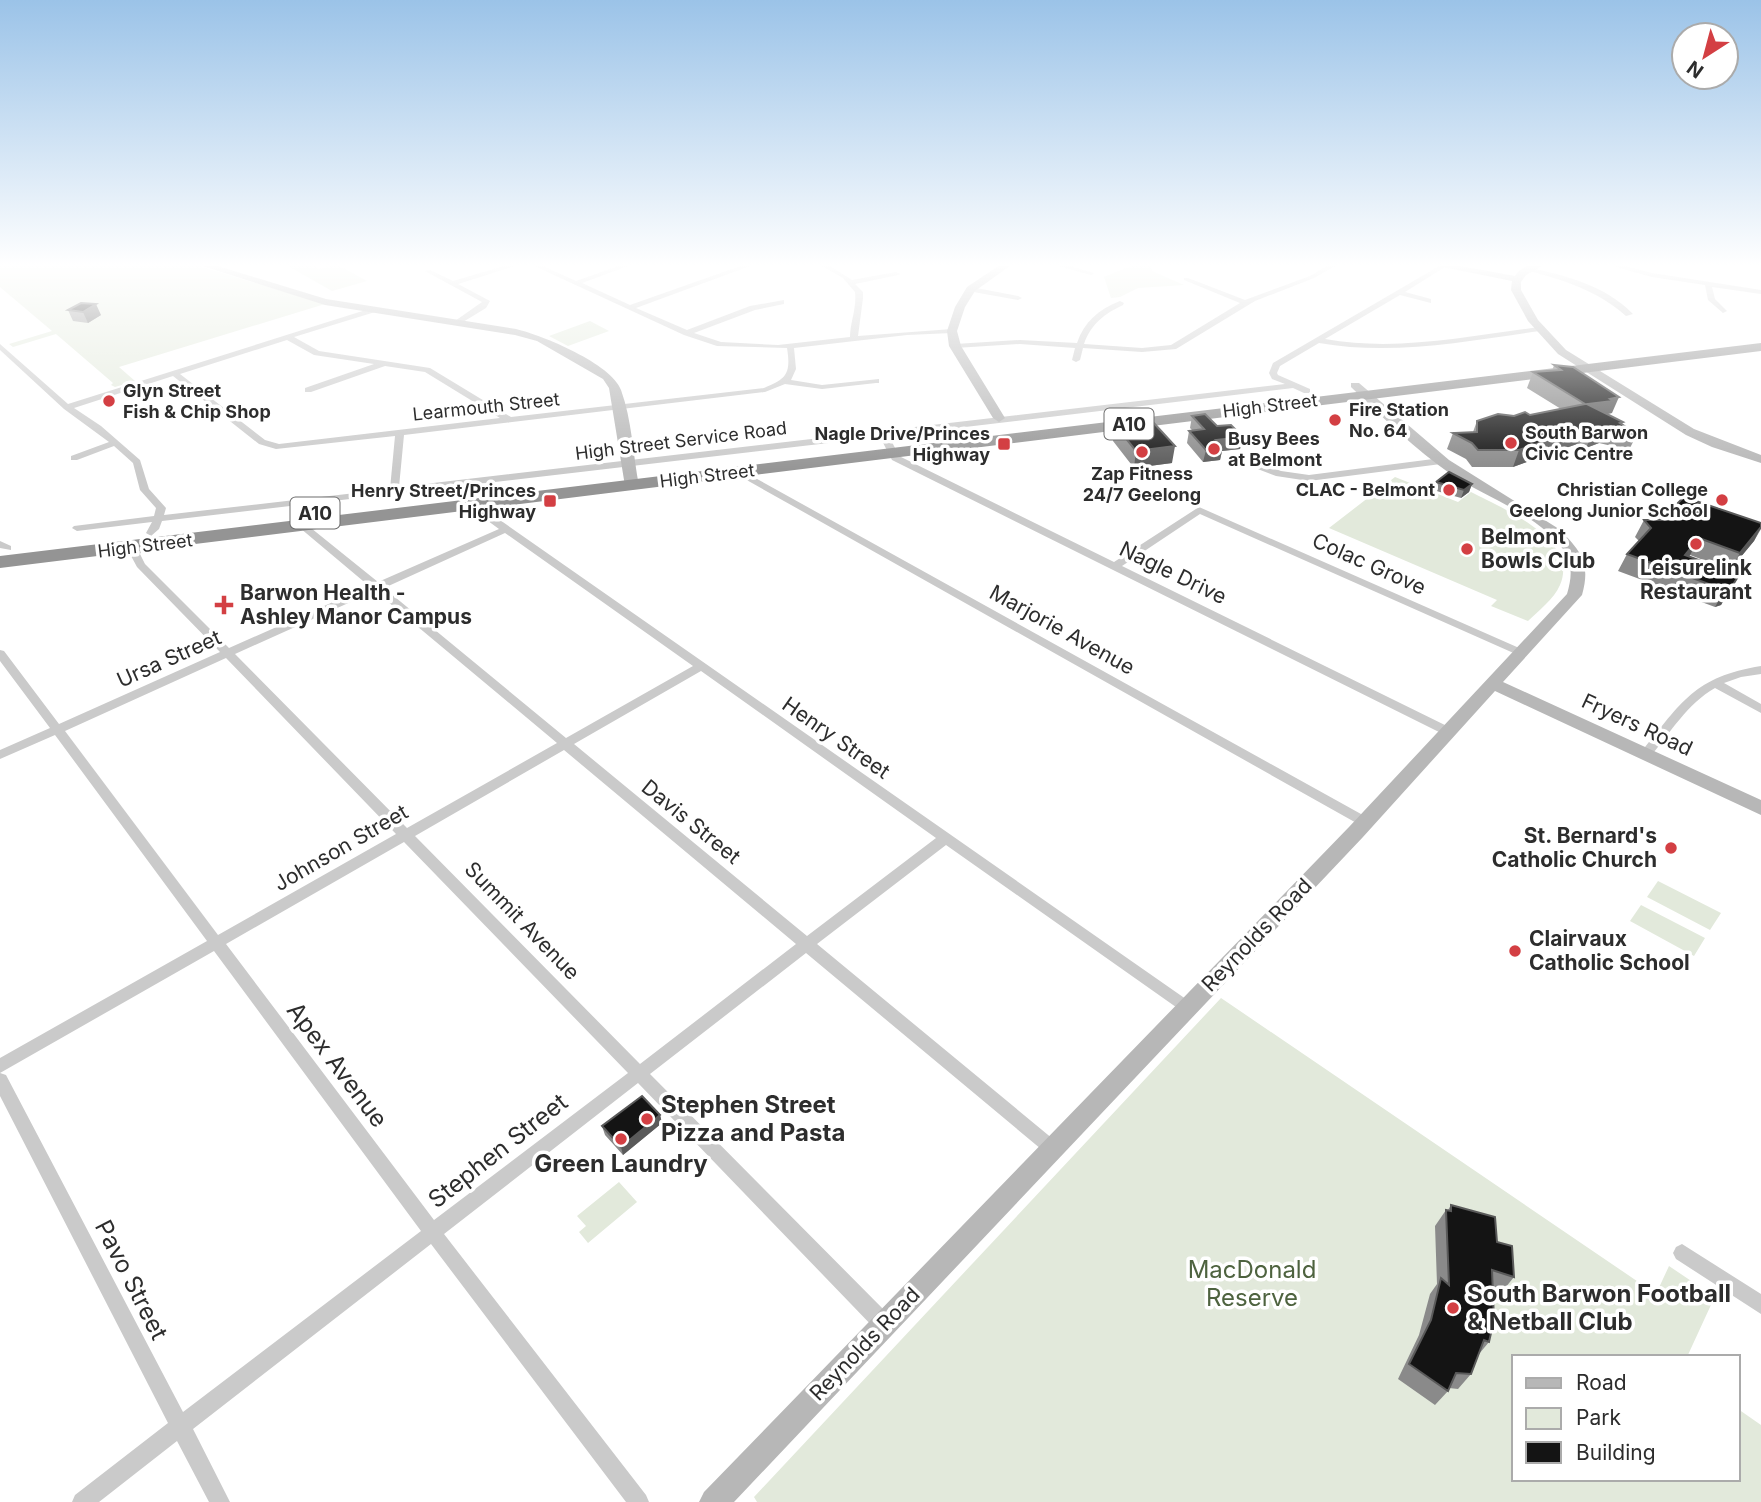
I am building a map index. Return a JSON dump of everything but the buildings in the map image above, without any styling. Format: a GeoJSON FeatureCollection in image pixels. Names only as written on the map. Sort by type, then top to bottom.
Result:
{"type":"FeatureCollection","features":[{"type":"Feature","properties":{"kind":"highway","name":"A10"},"geometry":{"type":"LineString","coordinates":[[1360,390],[1581,363],[1761,337]]}},
{"type":"Feature","properties":{"kind":"highway","name":"A10"},"geometry":{"type":"LineString","coordinates":[[1581,363],[1761,347]]}},
{"type":"Feature","properties":{"kind":"highway","name":"High Street"},"geometry":{"type":"LineString","coordinates":[[1,554],[49,558],[150,533],[303,526],[630,474],[1307,391],[1360,390]]}},
{"type":"Feature","properties":{"kind":"highway","name":"High Street"},"geometry":{"type":"LineString","coordinates":[[630,474],[739,472],[888,443],[1360,390]]}},
{"type":"Feature","properties":{"kind":"highway","name":"High Street"},"geometry":{"type":"LineString","coordinates":[[1,554],[150,533],[471,499]]}},
{"type":"Feature","properties":{"kind":"street"},"geometry":{"type":"LineString","coordinates":[[67,407],[300,333]]}},
{"type":"Feature","properties":{"kind":"street"},"geometry":{"type":"LineString","coordinates":[[520,333],[541,339],[607,377],[615,387],[630,474]]}},
{"type":"Feature","properties":{"kind":"street"},"geometry":{"type":"LineString","coordinates":[[687,333],[705,341],[736,346],[790,345],[923,333]]}},
{"type":"Feature","properties":{"kind":"street"},"geometry":{"type":"LineString","coordinates":[[854,338],[855,333]]}},
{"type":"Feature","properties":{"kind":"street"},"geometry":{"type":"LineString","coordinates":[[952,333],[955,346],[999,418]]}},
{"type":"Feature","properties":{"kind":"street"},"geometry":{"type":"LineString","coordinates":[[1076,360],[1083,333]]}},
{"type":"Feature","properties":{"kind":"street"},"geometry":{"type":"LineString","coordinates":[[955,346],[1020,342],[1142,350],[1174,347],[1197,333]]}},
{"type":"Feature","properties":{"kind":"street"},"geometry":{"type":"LineString","coordinates":[[1266,386],[1280,362],[1330,333]]}},
{"type":"Feature","properties":{"kind":"street"},"geometry":{"type":"LineString","coordinates":[[1318,340],[1380,348],[1505,333]]}},
{"type":"Feature","properties":{"kind":"street"},"geometry":{"type":"LineString","coordinates":[[1544,333],[1581,363],[1690,432],[1761,459]]}},
{"type":"Feature","properties":{"kind":"street"},"geometry":{"type":"LineString","coordinates":[[288,337],[317,353],[426,370],[509,420]]}},
{"type":"Feature","properties":{"kind":"street"},"geometry":{"type":"LineString","coordinates":[[790,345],[794,368],[785,382],[822,387],[876,381]]}},
{"type":"Feature","properties":{"kind":"street"},"geometry":{"type":"LineString","coordinates":[[0,346],[67,407],[115,443]]}},
{"type":"Feature","properties":{"kind":"street"},"geometry":{"type":"LineString","coordinates":[[308,390],[388,363]]}},
{"type":"Feature","properties":{"kind":"street","name":"Learmouth Street"},"geometry":{"type":"LineString","coordinates":[[174,373],[262,442],[273,447],[749,392],[785,382]]}},
{"type":"Feature","properties":{"kind":"street"},"geometry":{"type":"LineString","coordinates":[[1273,373],[1290,386]]}},
{"type":"Feature","properties":{"kind":"street"},"geometry":{"type":"LineString","coordinates":[[888,443],[999,418],[1266,386],[1290,386],[1307,391]]}},
{"type":"Feature","properties":{"kind":"street","name":"Reynolds Road"},"geometry":{"type":"LineString","coordinates":[[714,1502],[1365,822],[1574,595],[1580,578],[1576,558],[1564,541],[1532,514],[1464,478],[1441,461],[1360,390]]}},
{"type":"Feature","properties":{"kind":"street"},"geometry":{"type":"LineString","coordinates":[[394,491],[400,433]]}},
{"type":"Feature","properties":{"kind":"street"},"geometry":{"type":"LineString","coordinates":[[74,458],[115,443]]}},
{"type":"Feature","properties":{"kind":"street","name":"Summit Avenue"},"geometry":{"type":"LineString","coordinates":[[115,443],[137,462],[145,490],[161,507],[150,533],[135,556],[141,565],[884,1324]]}},
{"type":"Feature","properties":{"kind":"street","name":"Nagle Drive"},"geometry":{"type":"LineString","coordinates":[[888,443],[895,458],[1449,732]]}},
{"type":"Feature","properties":{"kind":"street"},"geometry":{"type":"LineString","coordinates":[[1245,461],[1279,474],[1309,478],[1441,461]]}},
{"type":"Feature","properties":{"kind":"street","name":"Marjorie Avenue"},"geometry":{"type":"LineString","coordinates":[[739,472],[1365,822]]}},
{"type":"Feature","properties":{"kind":"street","name":"High Street Service Road"},"geometry":{"type":"LineString","coordinates":[[77,528],[150,533],[394,491],[630,474]]}},
{"type":"Feature","properties":{"kind":"street","name":"Henry Street"},"geometry":{"type":"LineString","coordinates":[[471,499],[506,529],[1188,1008]]}},
{"type":"Feature","properties":{"kind":"street","name":"Colac Grove"},"geometry":{"type":"LineString","coordinates":[[1116,566],[1199,510],[1522,653]]}},
{"type":"Feature","properties":{"kind":"street","name":"Davis Street"},"geometry":{"type":"LineString","coordinates":[[303,526],[563,745],[1053,1149]]}},
{"type":"Feature","properties":{"kind":"street","name":"Ursa Street"},"geometry":{"type":"LineString","coordinates":[[0,755],[506,529]]}},
{"type":"Feature","properties":{"kind":"street","name":"Apex Avenue"},"geometry":{"type":"LineString","coordinates":[[0,653],[433,1232],[639,1502]]}},
{"type":"Feature","properties":{"kind":"street","name":"Johnson Street"},"geometry":{"type":"LineString","coordinates":[[0,1066],[702,666]]}},
{"type":"Feature","properties":{"kind":"street"},"geometry":{"type":"LineString","coordinates":[[1646,754],[1691,698],[1730,675],[1761,670]]}},
{"type":"Feature","properties":{"kind":"street"},"geometry":{"type":"LineString","coordinates":[[1714,682],[1761,709]]}},
{"type":"Feature","properties":{"kind":"street","name":"Fryers Road"},"geometry":{"type":"LineString","coordinates":[[1494,684],[1761,808]]}},
{"type":"Feature","properties":{"kind":"street","name":"Stephen Street"},"geometry":{"type":"LineString","coordinates":[[82,1502],[945,838]]}},
{"type":"Feature","properties":{"kind":"street","name":"Pavo Street"},"geometry":{"type":"LineString","coordinates":[[0,1080],[220,1502]]}},
{"type":"Feature","properties":{"kind":"street"},"geometry":{"type":"LineString","coordinates":[[1682,1253],[1761,1305]]}},
{"type":"Feature","properties":{"kind":"green space"},"geometry":{"type":"Polygon","coordinates":[[[45,333],[230,333],[119,367],[135,381],[115,387],[56,334],[13,347],[9,344],[45,333]]]}},
{"type":"Feature","properties":{"kind":"green space"},"geometry":{"type":"Polygon","coordinates":[[[557,333],[603,333],[568,346],[549,336],[557,333]]]}},
{"type":"Feature","properties":{"kind":"green space","name":"Belmont Bowls Club"},"geometry":{"type":"Polygon","coordinates":[[[1395,477],[1458,502],[1471,492],[1534,527],[1559,553],[1563,568],[1560,585],[1554,595],[1528,621],[1491,606],[1497,600],[1329,528],[1395,477]]]}},
{"type":"Feature","properties":{"kind":"green space"},"geometry":{"type":"Polygon","coordinates":[[[1658,881],[1721,913],[1710,930],[1647,897],[1658,881]]]}},
{"type":"Feature","properties":{"kind":"green space"},"geometry":{"type":"Polygon","coordinates":[[[1641,905],[1705,938],[1694,956],[1630,921],[1641,905]]]}},
{"type":"Feature","properties":{"kind":"green space","name":"MacDonald Reserve"},"geometry":{"type":"Polygon","coordinates":[[[1221,998],[1656,1294],[1669,1266],[1712,1295],[1716,1294],[1688,1355],[1512,1355],[1512,1481],[1740,1481],[1740,1410],[1761,1425],[1761,1502],[757,1502],[754,1497],[1221,998]]]}},
{"type":"Feature","properties":{"kind":"green space"},"geometry":{"type":"Polygon","coordinates":[[[619,1182],[637,1202],[588,1243],[579,1232],[586,1226],[577,1216],[619,1182]]]}},
{"type":"Feature","properties":{"kind":"place","name":"Glyn Street Fish & Chip Shop"},"geometry":{"type":"Point","coordinates":[109,401]}},
{"type":"Feature","properties":{"kind":"place","name":"Fire Station No. 64"},"geometry":{"type":"Point","coordinates":[1335,420]}},
{"type":"Feature","properties":{"kind":"place","name":"South Barwon Civic Centre"},"geometry":{"type":"Point","coordinates":[1511,443]}},
{"type":"Feature","properties":{"kind":"place","name":"Nagle Drive/Princes Highway"},"geometry":{"type":"Point","coordinates":[1004,444]}},
{"type":"Feature","properties":{"kind":"place","name":"Busy Bees at Belmont"},"geometry":{"type":"Point","coordinates":[1214,449]}},
{"type":"Feature","properties":{"kind":"place","name":"Zap Fitness 24/7 Geelong"},"geometry":{"type":"Point","coordinates":[1142,452]}},
{"type":"Feature","properties":{"kind":"place","name":"CLAC - Belmont"},"geometry":{"type":"Point","coordinates":[1449,490]}},
{"type":"Feature","properties":{"kind":"place","name":"Christian College Geelong Junior School"},"geometry":{"type":"Point","coordinates":[1722,500]}},
{"type":"Feature","properties":{"kind":"place","name":"Henry Street/Princes Highway"},"geometry":{"type":"Point","coordinates":[550,501]}},
{"type":"Feature","properties":{"kind":"place","name":"Leisurelink Restaurant"},"geometry":{"type":"Point","coordinates":[1696,544]}},
{"type":"Feature","properties":{"kind":"place","name":"Belmont Bowls Club"},"geometry":{"type":"Point","coordinates":[1467,549]}},
{"type":"Feature","properties":{"kind":"place","name":"Barwon Health - Ashley Manor Campus"},"geometry":{"type":"Point","coordinates":[224,605]}},
{"type":"Feature","properties":{"kind":"place","name":"St. Bernard's Catholic Church"},"geometry":{"type":"Point","coordinates":[1671,848]}},
{"type":"Feature","properties":{"kind":"place","name":"Clairvaux Catholic School"},"geometry":{"type":"Point","coordinates":[1515,951]}},
{"type":"Feature","properties":{"kind":"place","name":"Stephen Street Pizza and Pasta"},"geometry":{"type":"Point","coordinates":[647,1119]}},
{"type":"Feature","properties":{"kind":"place","name":"Green Laundry"},"geometry":{"type":"Point","coordinates":[621,1139]}},
{"type":"Feature","properties":{"kind":"place","name":"South Barwon Football & Netball Club"},"geometry":{"type":"Point","coordinates":[1453,1308]}}]}
